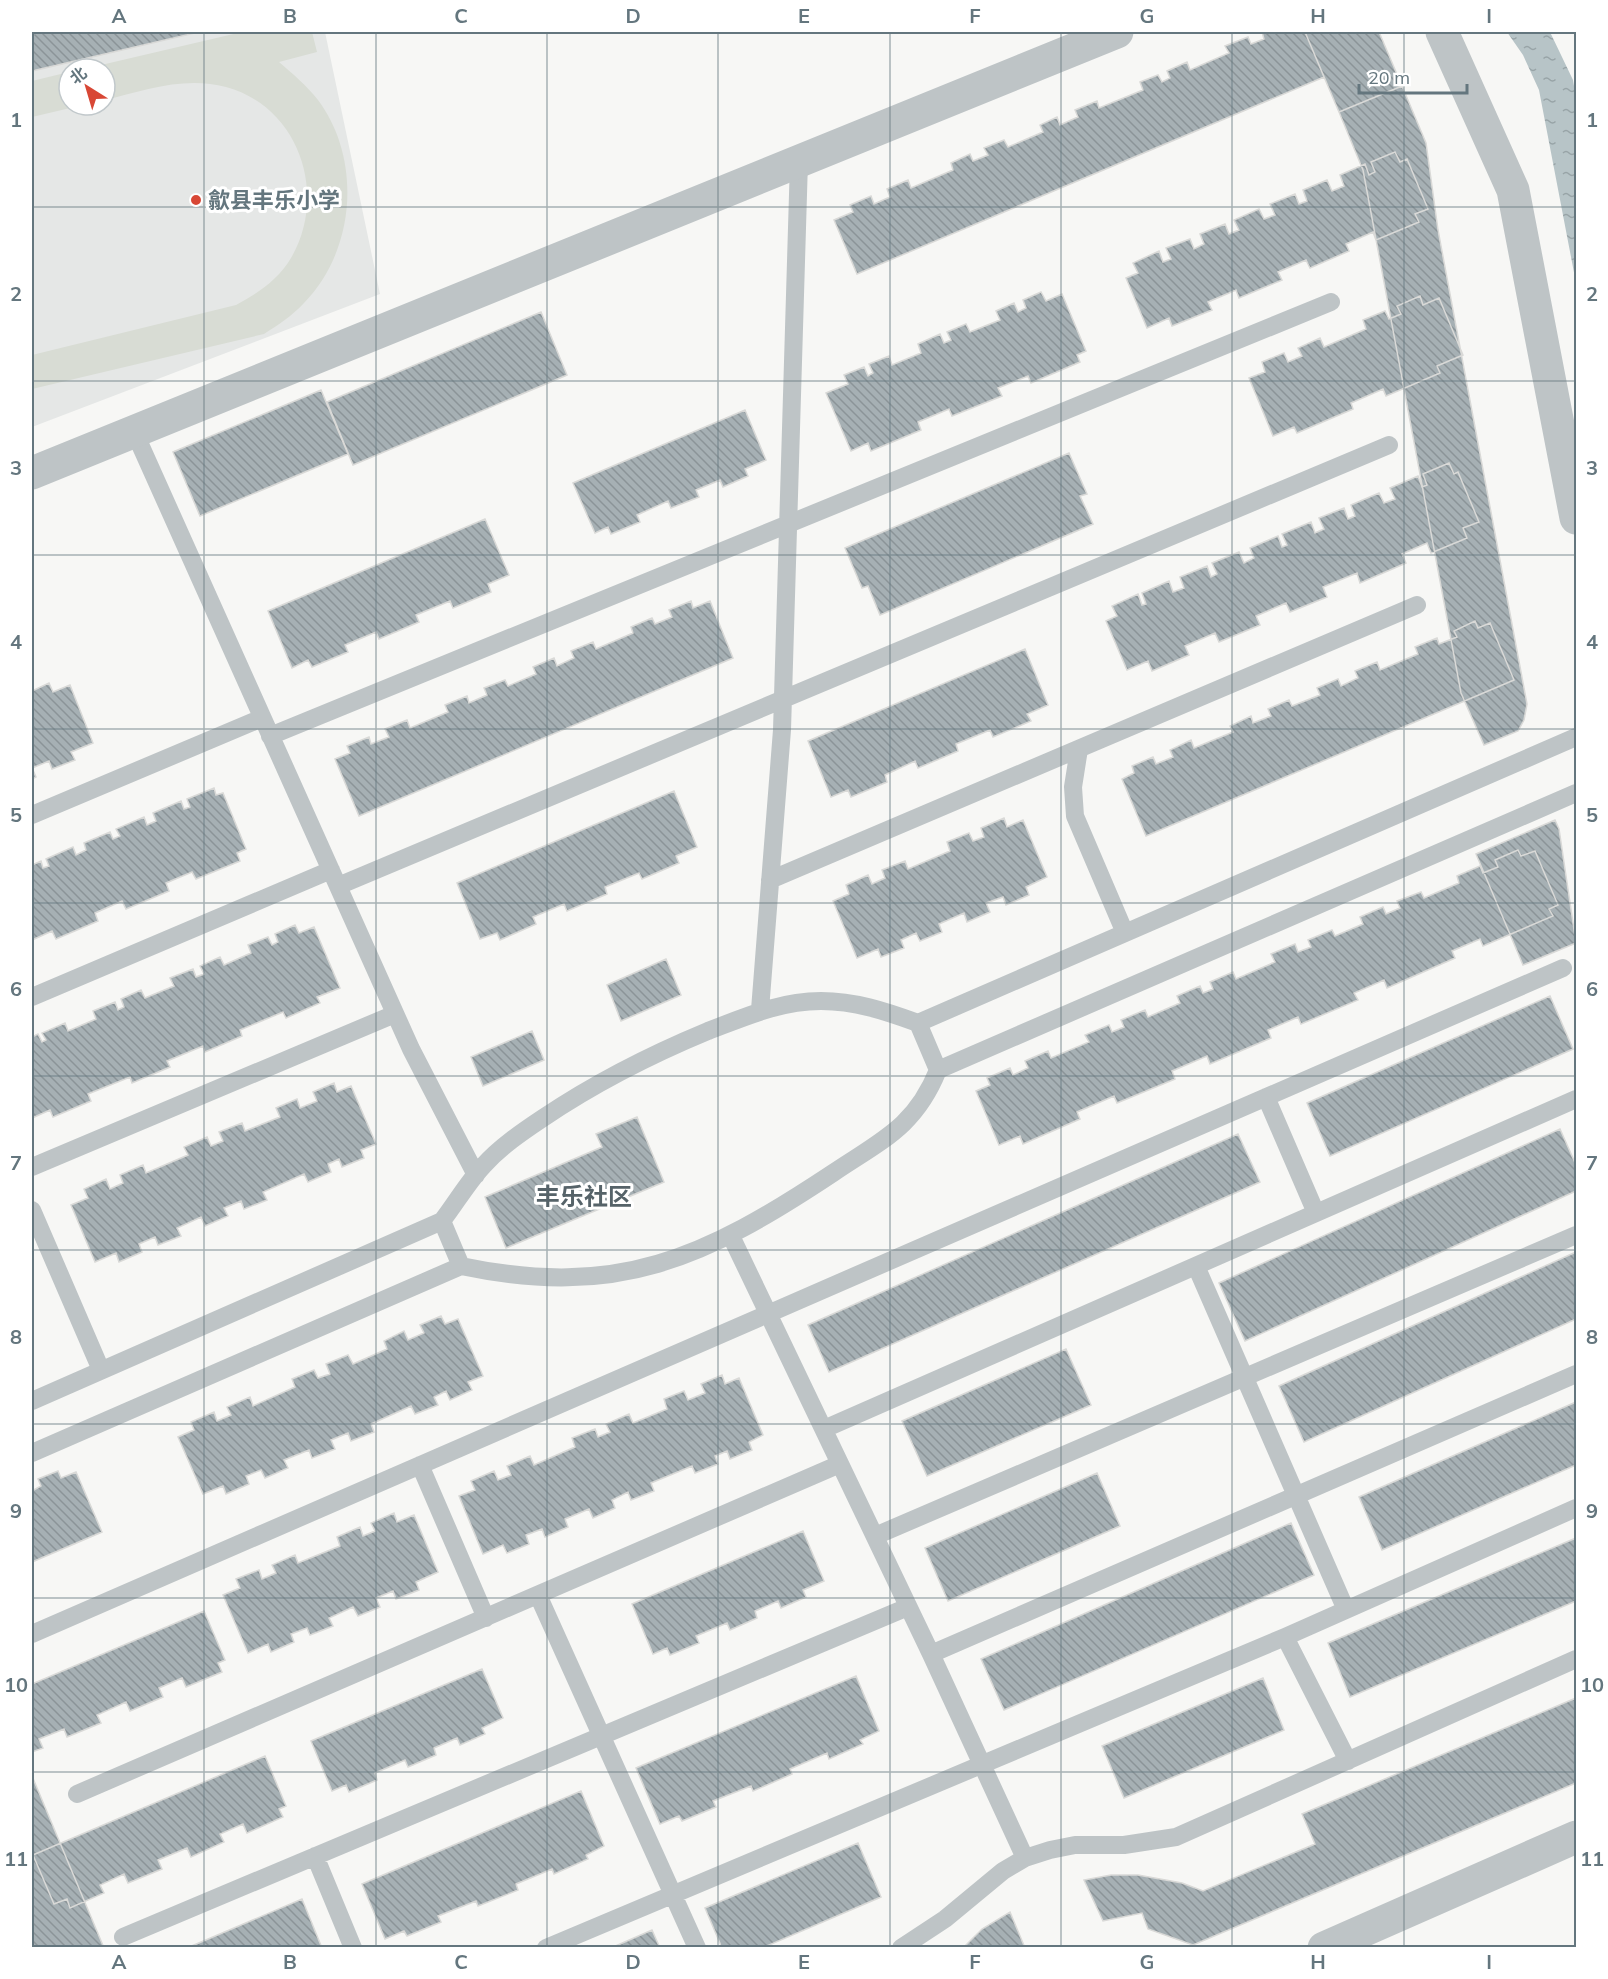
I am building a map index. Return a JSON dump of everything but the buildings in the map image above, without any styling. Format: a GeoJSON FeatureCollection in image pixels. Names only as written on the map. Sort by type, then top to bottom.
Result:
{"type":"FeatureCollection","features":[{"type":"Feature","properties":{"kind":"street"},"geometry":{"type":"LineString","coordinates":[[32,473],[1117,32]]}},
{"type":"Feature","properties":{"kind":"street"},"geometry":{"type":"LineString","coordinates":[[1442,32],[1513,190],[1576,518]]}},
{"type":"Feature","properties":{"kind":"street"},"geometry":{"type":"LineString","coordinates":[[1324,1947],[1576,1838]]}},
{"type":"Feature","properties":{"kind":"lane"},"geometry":{"type":"LineString","coordinates":[[760,1010],[783,700],[799,161]]}},
{"type":"Feature","properties":{"kind":"lane"},"geometry":{"type":"LineString","coordinates":[[270,736],[1331,302]]}},
{"type":"Feature","properties":{"kind":"lane"},"geometry":{"type":"LineString","coordinates":[[134,431],[411,1049],[476,1174]]}},
{"type":"Feature","properties":{"kind":"lane"},"geometry":{"type":"LineString","coordinates":[[32,997],[783,700],[1389,445]]}},
{"type":"Feature","properties":{"kind":"lane"},"geometry":{"type":"LineString","coordinates":[[770,880],[1417,605]]}},
{"type":"Feature","properties":{"kind":"lane"},"geometry":{"type":"LineString","coordinates":[[32,815],[262,718]]}},
{"type":"Feature","properties":{"kind":"lane"},"geometry":{"type":"LineString","coordinates":[[32,1401],[442,1221],[476,1174],[526,1129],[606,1079],[667,1048],[760,1010],[819,1001],[849,1002],[872,1007],[918,1023],[1576,737]]}},
{"type":"Feature","properties":{"kind":"lane"},"geometry":{"type":"LineString","coordinates":[[1079,749],[1073,787],[1075,816],[1125,933]]}},
{"type":"Feature","properties":{"kind":"lane"},"geometry":{"type":"LineString","coordinates":[[32,1453],[461,1266],[531,1278],[567,1279],[609,1275],[652,1267],[692,1253],[731,1236],[829,1176],[906,1123],[920,1106],[938,1070],[1576,794]]}},
{"type":"Feature","properties":{"kind":"lane"},"geometry":{"type":"LineString","coordinates":[[32,1634],[1563,968]]}},
{"type":"Feature","properties":{"kind":"lane"},"geometry":{"type":"LineString","coordinates":[[32,1167],[395,1014]]}},
{"type":"Feature","properties":{"kind":"lane"},"geometry":{"type":"LineString","coordinates":[[918,1023],[938,1070]]}},
{"type":"Feature","properties":{"kind":"lane"},"geometry":{"type":"LineString","coordinates":[[1266,1097],[1316,1214]]}},
{"type":"Feature","properties":{"kind":"lane"},"geometry":{"type":"LineString","coordinates":[[824,1430],[1576,1100]]}},
{"type":"Feature","properties":{"kind":"lane"},"geometry":{"type":"LineString","coordinates":[[32,1210],[101,1370]]}},
{"type":"Feature","properties":{"kind":"lane"},"geometry":{"type":"LineString","coordinates":[[442,1221],[461,1266]]}},
{"type":"Feature","properties":{"kind":"lane"},"geometry":{"type":"LineString","coordinates":[[875,1536],[1576,1235]]}},
{"type":"Feature","properties":{"kind":"lane"},"geometry":{"type":"LineString","coordinates":[[731,1236],[931,1654],[1025,1858]]}},
{"type":"Feature","properties":{"kind":"lane"},"geometry":{"type":"LineString","coordinates":[[1196,1266],[1346,1610]]}},
{"type":"Feature","properties":{"kind":"lane"},"geometry":{"type":"LineString","coordinates":[[931,1654],[1576,1374]]}},
{"type":"Feature","properties":{"kind":"lane"},"geometry":{"type":"LineString","coordinates":[[77,1794],[840,1464]]}},
{"type":"Feature","properties":{"kind":"lane"},"geometry":{"type":"LineString","coordinates":[[420,1465],[486,1618]]}},
{"type":"Feature","properties":{"kind":"lane"},"geometry":{"type":"LineString","coordinates":[[546,1947],[1285,1637],[1576,1508]]}},
{"type":"Feature","properties":{"kind":"lane"},"geometry":{"type":"LineString","coordinates":[[538,1595],[697,1947]]}},
{"type":"Feature","properties":{"kind":"lane"},"geometry":{"type":"LineString","coordinates":[[123,1937],[908,1607]]}},
{"type":"Feature","properties":{"kind":"lane"},"geometry":{"type":"LineString","coordinates":[[1285,1637],[1348,1761]]}},
{"type":"Feature","properties":{"kind":"lane"},"geometry":{"type":"LineString","coordinates":[[901,1947],[945,1919],[1004,1871],[1025,1858],[1075,1845],[1124,1845],[1176,1837],[1576,1659]]}},
{"type":"Feature","properties":{"kind":"lane"},"geometry":{"type":"LineString","coordinates":[[315,1856],[353,1947]]}},
{"type":"Feature","properties":{"kind":"shaded area","name":"歙县丰乐小学"},"geometry":{"type":"Polygon","coordinates":[[[32,32],[325,32],[380,294],[32,427],[32,32]]]}},
{"type":"Feature","properties":{"kind":"shaded area"},"geometry":{"type":"Polygon","coordinates":[[[242,32],[312,32],[317,52],[279,62],[318,100],[332,123],[342,149],[347,176],[347,204],[343,231],[334,257],[321,281],[295,312],[264,334],[32,389],[32,355],[236,305],[252,296],[286,266],[302,233],[307,208],[306,181],[300,156],[289,133],[273,113],[252,98],[226,87],[211,84],[165,86],[117,97],[117,61],[242,32]]]}},
{"type":"Feature","properties":{"kind":"shaded area"},"geometry":{"type":"Polygon","coordinates":[[[57,75],[57,111],[32,117],[32,81],[57,75]]]}},
{"type":"Feature","properties":{"kind":"water"},"geometry":{"type":"Polygon","coordinates":[[[1507,32],[1550,32],[1573,80],[1576,98],[1576,283],[1539,90],[1523,55],[1507,32]]]}},
{"type":"Feature","properties":{"kind":"place","name":"歙县丰乐小学"},"geometry":{"type":"Point","coordinates":[196,200]}},
{"type":"Feature","properties":{"kind":"district","name":"丰乐社区"},"geometry":{"type":"Point","coordinates":[584,1196]}}]}
